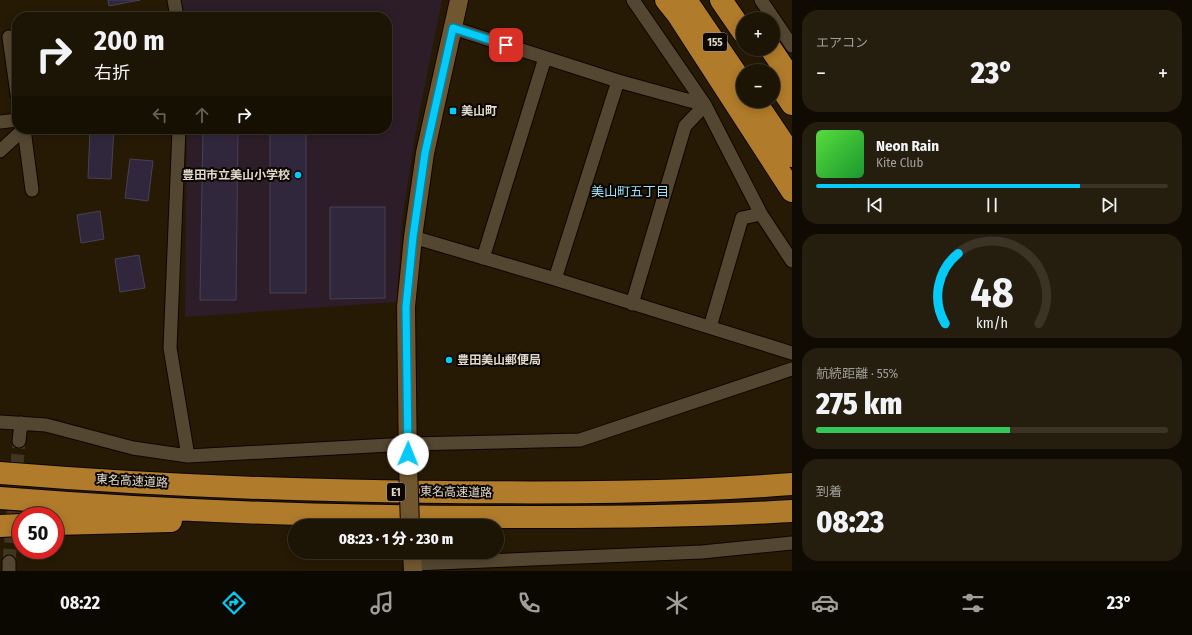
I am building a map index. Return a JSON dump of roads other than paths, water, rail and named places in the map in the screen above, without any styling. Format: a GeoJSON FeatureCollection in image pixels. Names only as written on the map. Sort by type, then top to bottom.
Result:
{"type":"FeatureCollection","features":[{"type":"Feature","properties":{"kind":"highway","name":"155"},"geometry":{"type":"LineString","coordinates":[[666,0],[678,15],[792,191]]}},
{"type":"Feature","properties":{"kind":"highway","name":"155"},"geometry":{"type":"LineString","coordinates":[[686,0],[736,74]]}},
{"type":"Feature","properties":{"kind":"highway","name":"155"},"geometry":{"type":"LineString","coordinates":[[720,0],[736,22]]}},
{"type":"Feature","properties":{"kind":"highway"},"geometry":{"type":"LineString","coordinates":[[738,0],[746,12]]}},
{"type":"Feature","properties":{"kind":"highway"},"geometry":{"type":"LineString","coordinates":[[776,56],[792,80]]}},
{"type":"Feature","properties":{"kind":"highway"},"geometry":{"type":"LineString","coordinates":[[780,86],[792,104]]}},
{"type":"Feature","properties":{"kind":"highway"},"geometry":{"type":"LineString","coordinates":[[760,108],[792,156]]}},
{"type":"Feature","properties":{"kind":"highway","name":"東名高速道路"},"geometry":{"type":"LineString","coordinates":[[0,472],[52,477],[198,485],[378,492],[652,492],[792,484]]}},
{"type":"Feature","properties":{"kind":"highway","name":"東名高速道路"},"geometry":{"type":"LineString","coordinates":[[0,498],[95,505],[376,517],[595,517],[739,514],[792,511]]}},
{"type":"Feature","properties":{"kind":"highway"},"geometry":{"type":"LineString","coordinates":[[64,524],[376,517]]}},
{"type":"Feature","properties":{"kind":"highway"},"geometry":{"type":"LineString","coordinates":[[0,526],[12,525]]}},
{"type":"Feature","properties":{"kind":"main road"},"geometry":{"type":"LineString","coordinates":[[410,519],[406,307],[413,237],[425,153],[459,0]]}},
{"type":"Feature","properties":{"kind":"street"},"geometry":{"type":"LineString","coordinates":[[174,0],[176,12]]}},
{"type":"Feature","properties":{"kind":"street"},"geometry":{"type":"LineString","coordinates":[[633,0],[705,105],[761,214],[792,261]]}},
{"type":"Feature","properties":{"kind":"street"},"geometry":{"type":"LineString","coordinates":[[761,0],[792,46]]}},
{"type":"Feature","properties":{"kind":"street"},"geometry":{"type":"LineString","coordinates":[[453,28],[618,82],[705,105]]}},
{"type":"Feature","properties":{"kind":"street"},"geometry":{"type":"LineString","coordinates":[[9,37],[12,58]]}},
{"type":"Feature","properties":{"kind":"street"},"geometry":{"type":"LineString","coordinates":[[483,258],[545,58]]}},
{"type":"Feature","properties":{"kind":"street"},"geometry":{"type":"LineString","coordinates":[[555,279],[618,82]]}},
{"type":"Feature","properties":{"kind":"street"},"geometry":{"type":"LineString","coordinates":[[632,304],[685,126],[705,105]]}},
{"type":"Feature","properties":{"kind":"street"},"geometry":{"type":"LineString","coordinates":[[0,122],[12,121]]}},
{"type":"Feature","properties":{"kind":"street"},"geometry":{"type":"LineString","coordinates":[[0,151],[19,134]]}},
{"type":"Feature","properties":{"kind":"street"},"geometry":{"type":"LineString","coordinates":[[25,134],[32,190]]}},
{"type":"Feature","properties":{"kind":"street"},"geometry":{"type":"LineString","coordinates":[[179,134],[170,348],[188,456]]}},
{"type":"Feature","properties":{"kind":"street"},"geometry":{"type":"LineString","coordinates":[[710,327],[742,218],[761,214]]}},
{"type":"Feature","properties":{"kind":"street"},"geometry":{"type":"LineString","coordinates":[[413,237],[792,352]]}},
{"type":"Feature","properties":{"kind":"street"},"geometry":{"type":"LineString","coordinates":[[0,422],[46,425],[133,448],[188,456],[408,444],[580,440],[792,369]]}},
{"type":"Feature","properties":{"kind":"street"},"geometry":{"type":"LineString","coordinates":[[19,442],[21,423]]}},
{"type":"Feature","properties":{"kind":"street"},"geometry":{"type":"LineString","coordinates":[[412,562],[702,552],[792,543]]}},
{"type":"Feature","properties":{"kind":"tunnel"},"geometry":{"type":"LineString","coordinates":[[9,562],[19,441]]}},
{"type":"Feature","properties":{"kind":"place","name":"美山町"},"geometry":{"type":"Point","coordinates":[453,111]}},
{"type":"Feature","properties":{"kind":"place","name":"豊田市立美山小学校"},"geometry":{"type":"Point","coordinates":[298,175]}},
{"type":"Feature","properties":{"kind":"place","name":"豊田美山郵便局"},"geometry":{"type":"Point","coordinates":[449,360]}},
{"type":"Feature","properties":{"kind":"district","name":"美山町五丁目"},"geometry":{"type":"Point","coordinates":[630,191]}}]}
